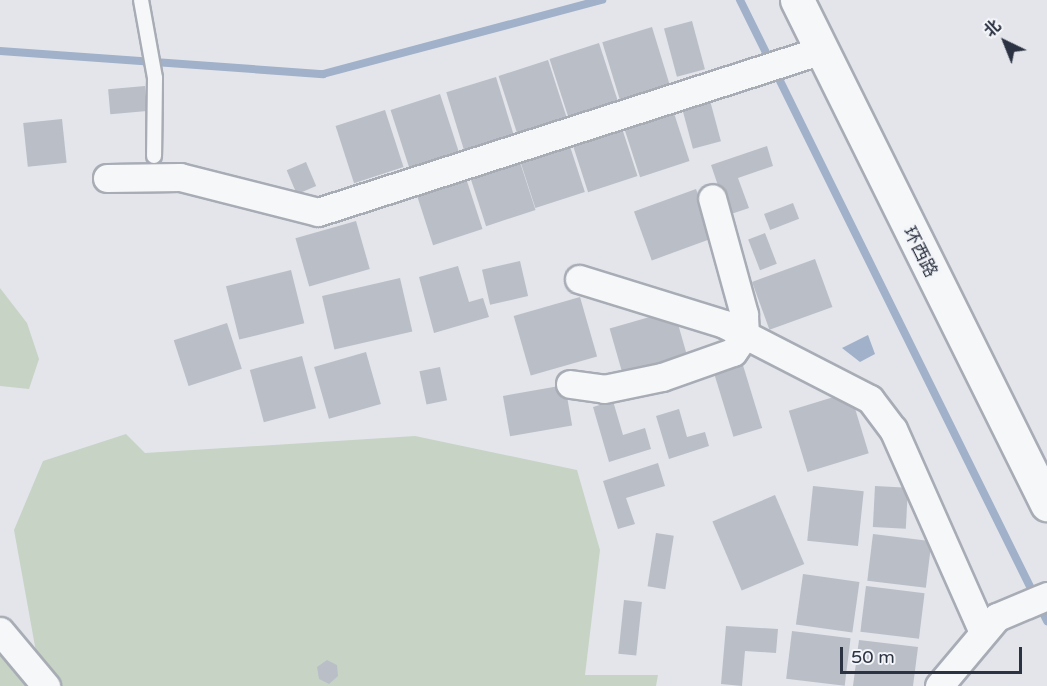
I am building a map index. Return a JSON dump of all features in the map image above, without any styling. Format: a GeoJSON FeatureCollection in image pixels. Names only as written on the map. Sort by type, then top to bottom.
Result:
{"type":"FeatureCollection","features":[{"type":"Feature","properties":{"kind":"street","name":"环西路"},"geometry":{"type":"LineString","coordinates":[[797,0],[804,54],[1047,504]]}},
{"type":"Feature","properties":{"kind":"street"},"geometry":{"type":"LineString","coordinates":[[106,178],[180,177],[318,212],[804,54]]}},
{"type":"Feature","properties":{"kind":"street"},"geometry":{"type":"LineString","coordinates":[[570,384],[604,389],[662,377],[733,352],[745,334],[744,314],[712,198]]}},
{"type":"Feature","properties":{"kind":"street"},"geometry":{"type":"LineString","coordinates":[[579,279],[745,334],[870,399],[893,429],[990,625]]}},
{"type":"Feature","properties":{"kind":"street"},"geometry":{"type":"LineString","coordinates":[[939,686],[990,625],[1047,596]]}},
{"type":"Feature","properties":{"kind":"street"},"geometry":{"type":"LineString","coordinates":[[0,631],[46,686]]}},
{"type":"Feature","properties":{"kind":"lane"},"geometry":{"type":"LineString","coordinates":[[141,0],[153,52],[156,78],[154,156]]}},
{"type":"Feature","properties":{"kind":"green space"},"geometry":{"type":"Polygon","coordinates":[[[0,288],[27,323],[39,359],[29,389],[0,386],[0,288]]]}},
{"type":"Feature","properties":{"kind":"green space"},"geometry":{"type":"Polygon","coordinates":[[[126,434],[145,453],[415,436],[577,470],[600,550],[585,675],[658,675],[656,686],[0,686],[0,618],[38,663],[14,530],[43,461],[126,434]]]}},
{"type":"Feature","properties":{"kind":"water"},"geometry":{"type":"Polygon","coordinates":[[[868,335],[875,354],[860,362],[842,348],[868,335]]]}},
{"type":"Feature","properties":{"kind":"building"},"geometry":{"type":"Polygon","coordinates":[[[692,21],[705,69],[677,77],[664,29],[692,21]]]}},
{"type":"Feature","properties":{"kind":"building"},"geometry":{"type":"Polygon","coordinates":[[[652,27],[670,85],[620,101],[602,42],[652,27]]]}},
{"type":"Feature","properties":{"kind":"building"},"geometry":{"type":"Polygon","coordinates":[[[599,43],[618,100],[568,116],[550,59],[599,43]]]}},
{"type":"Feature","properties":{"kind":"building"},"geometry":{"type":"Polygon","coordinates":[[[548,60],[567,117],[517,133],[499,76],[548,60]]]}},
{"type":"Feature","properties":{"kind":"building"},"geometry":{"type":"Polygon","coordinates":[[[496,77],[514,135],[464,151],[446,92],[496,77]]]}},
{"type":"Feature","properties":{"kind":"building"},"geometry":{"type":"Polygon","coordinates":[[[145,86],[147,111],[110,114],[108,89],[145,86]]]}},
{"type":"Feature","properties":{"kind":"building"},"geometry":{"type":"Polygon","coordinates":[[[708,93],[721,141],[693,149],[680,101],[708,93]]]}},
{"type":"Feature","properties":{"kind":"building"},"geometry":{"type":"Polygon","coordinates":[[[440,94],[459,151],[409,167],[391,110],[440,94]]]}},
{"type":"Feature","properties":{"kind":"building"},"geometry":{"type":"Polygon","coordinates":[[[671,104],[690,161],[640,177],[622,120],[671,104]]]}},
{"type":"Feature","properties":{"kind":"building"},"geometry":{"type":"Polygon","coordinates":[[[385,110],[404,167],[354,183],[336,126],[385,110]]]}},
{"type":"Feature","properties":{"kind":"building"},"geometry":{"type":"Polygon","coordinates":[[[62,119],[67,163],[28,167],[23,123],[62,119]]]}},
{"type":"Feature","properties":{"kind":"building"},"geometry":{"type":"Polygon","coordinates":[[[619,119],[638,176],[588,192],[570,135],[619,119]]]}},
{"type":"Feature","properties":{"kind":"building"},"geometry":{"type":"Polygon","coordinates":[[[566,134],[585,192],[535,208],[517,150],[566,134]]]}},
{"type":"Feature","properties":{"kind":"building"},"geometry":{"type":"Polygon","coordinates":[[[767,146],[773,166],[738,178],[749,208],[728,215],[711,165],[767,146]]]}},
{"type":"Feature","properties":{"kind":"building"},"geometry":{"type":"Polygon","coordinates":[[[517,153],[536,210],[486,226],[468,169],[517,153]]]}},
{"type":"Feature","properties":{"kind":"building"},"geometry":{"type":"Polygon","coordinates":[[[306,162],[316,186],[297,194],[287,170],[306,162]]]}},
{"type":"Feature","properties":{"kind":"building"},"geometry":{"type":"Polygon","coordinates":[[[464,172],[483,229],[433,245],[415,188],[464,172]]]}},
{"type":"Feature","properties":{"kind":"building"},"geometry":{"type":"Polygon","coordinates":[[[696,189],[714,238],[652,260],[634,212],[696,189]]]}},
{"type":"Feature","properties":{"kind":"building"},"geometry":{"type":"Polygon","coordinates":[[[793,203],[799,219],[770,230],[764,214],[793,203]]]}},
{"type":"Feature","properties":{"kind":"building"},"geometry":{"type":"Polygon","coordinates":[[[356,221],[370,269],[309,286],[295,238],[356,221]]]}},
{"type":"Feature","properties":{"kind":"building"},"geometry":{"type":"Polygon","coordinates":[[[765,233],[777,264],[760,270],[748,239],[765,233]]]}},
{"type":"Feature","properties":{"kind":"building"},"geometry":{"type":"Polygon","coordinates":[[[815,259],[832,307],[769,330],[752,282],[815,259]]]}},
{"type":"Feature","properties":{"kind":"building"},"geometry":{"type":"Polygon","coordinates":[[[520,261],[528,296],[490,305],[482,270],[520,261]]]}},
{"type":"Feature","properties":{"kind":"building"},"geometry":{"type":"Polygon","coordinates":[[[458,266],[469,302],[483,298],[489,317],[434,333],[419,277],[458,266]]]}},
{"type":"Feature","properties":{"kind":"building"},"geometry":{"type":"Polygon","coordinates":[[[291,270],[304,323],[239,340],[226,286],[291,270]]]}},
{"type":"Feature","properties":{"kind":"building"},"geometry":{"type":"Polygon","coordinates":[[[400,278],[412,332],[334,350],[322,296],[400,278]]]}},
{"type":"Feature","properties":{"kind":"building"},"geometry":{"type":"Polygon","coordinates":[[[580,297],[597,357],[531,376],[514,316],[580,297]]]}},
{"type":"Feature","properties":{"kind":"building"},"geometry":{"type":"Polygon","coordinates":[[[674,310],[687,354],[622,373],[610,328],[674,310]]]}},
{"type":"Feature","properties":{"kind":"building"},"geometry":{"type":"Polygon","coordinates":[[[227,323],[242,369],[189,386],[174,340],[227,323]]]}},
{"type":"Feature","properties":{"kind":"building"},"geometry":{"type":"Polygon","coordinates":[[[366,352],[381,404],[329,419],[314,367],[366,352]]]}},
{"type":"Feature","properties":{"kind":"building"},"geometry":{"type":"Polygon","coordinates":[[[302,356],[316,408],[264,422],[250,370],[302,356]]]}},
{"type":"Feature","properties":{"kind":"building"},"geometry":{"type":"Polygon","coordinates":[[[742,362],[762,428],[733,437],[713,371],[742,362]]]}},
{"type":"Feature","properties":{"kind":"building"},"geometry":{"type":"Polygon","coordinates":[[[440,367],[447,400],[427,405],[419,371],[440,367]]]}},
{"type":"Feature","properties":{"kind":"building"},"geometry":{"type":"Polygon","coordinates":[[[565,385],[572,425],[510,436],[503,396],[565,385]]]}},
{"type":"Feature","properties":{"kind":"building"},"geometry":{"type":"Polygon","coordinates":[[[850,392],[869,453],[808,472],[789,411],[850,392]]]}},
{"type":"Feature","properties":{"kind":"building"},"geometry":{"type":"Polygon","coordinates":[[[613,401],[623,435],[645,428],[651,449],[609,462],[593,407],[613,401]]]}},
{"type":"Feature","properties":{"kind":"building"},"geometry":{"type":"Polygon","coordinates":[[[679,409],[687,437],[705,432],[709,446],[669,459],[656,416],[679,409]]]}},
{"type":"Feature","properties":{"kind":"building"},"geometry":{"type":"Polygon","coordinates":[[[658,463],[665,486],[626,498],[635,524],[618,529],[603,481],[658,463]]]}},
{"type":"Feature","properties":{"kind":"building"},"geometry":{"type":"Polygon","coordinates":[[[813,486],[864,491],[858,546],[807,541],[813,486]]]}},
{"type":"Feature","properties":{"kind":"building"},"geometry":{"type":"Polygon","coordinates":[[[875,486],[908,488],[906,529],[873,527],[875,486]]]}},
{"type":"Feature","properties":{"kind":"building"},"geometry":{"type":"Polygon","coordinates":[[[775,495],[804,564],[742,591],[712,522],[775,495]]]}},
{"type":"Feature","properties":{"kind":"building"},"geometry":{"type":"Polygon","coordinates":[[[656,533],[674,536],[665,589],[648,586],[656,533]]]}},
{"type":"Feature","properties":{"kind":"building"},"geometry":{"type":"Polygon","coordinates":[[[873,534],[932,541],[926,588],[867,581],[873,534]]]}},
{"type":"Feature","properties":{"kind":"building"},"geometry":{"type":"Polygon","coordinates":[[[803,574],[859,582],[852,632],[796,625],[803,574]]]}},
{"type":"Feature","properties":{"kind":"building"},"geometry":{"type":"Polygon","coordinates":[[[866,586],[925,593],[919,639],[860,632],[866,586]]]}},
{"type":"Feature","properties":{"kind":"building"},"geometry":{"type":"Polygon","coordinates":[[[624,600],[642,602],[636,656],[618,654],[624,600]]]}},
{"type":"Feature","properties":{"kind":"building"},"geometry":{"type":"Polygon","coordinates":[[[726,626],[778,629],[776,653],[745,651],[742,686],[721,684],[726,626]]]}},
{"type":"Feature","properties":{"kind":"building"},"geometry":{"type":"Polygon","coordinates":[[[792,631],[851,638],[845,686],[786,679],[792,631]]]}},
{"type":"Feature","properties":{"kind":"building"},"geometry":{"type":"Polygon","coordinates":[[[859,640],[918,647],[913,686],[853,686],[859,640]]]}},
{"type":"Feature","properties":{"kind":"building"},"geometry":{"type":"Polygon","coordinates":[[[327,660],[337,665],[338,676],[329,684],[319,679],[317,667],[327,660]]]}},
{"type":"Feature","properties":{"kind":"waterway"},"geometry":{"type":"LineString","coordinates":[[0,51],[323,74],[602,0]]}},
{"type":"Feature","properties":{"kind":"waterway"},"geometry":{"type":"LineString","coordinates":[[740,0],[1047,621]]}}]}
